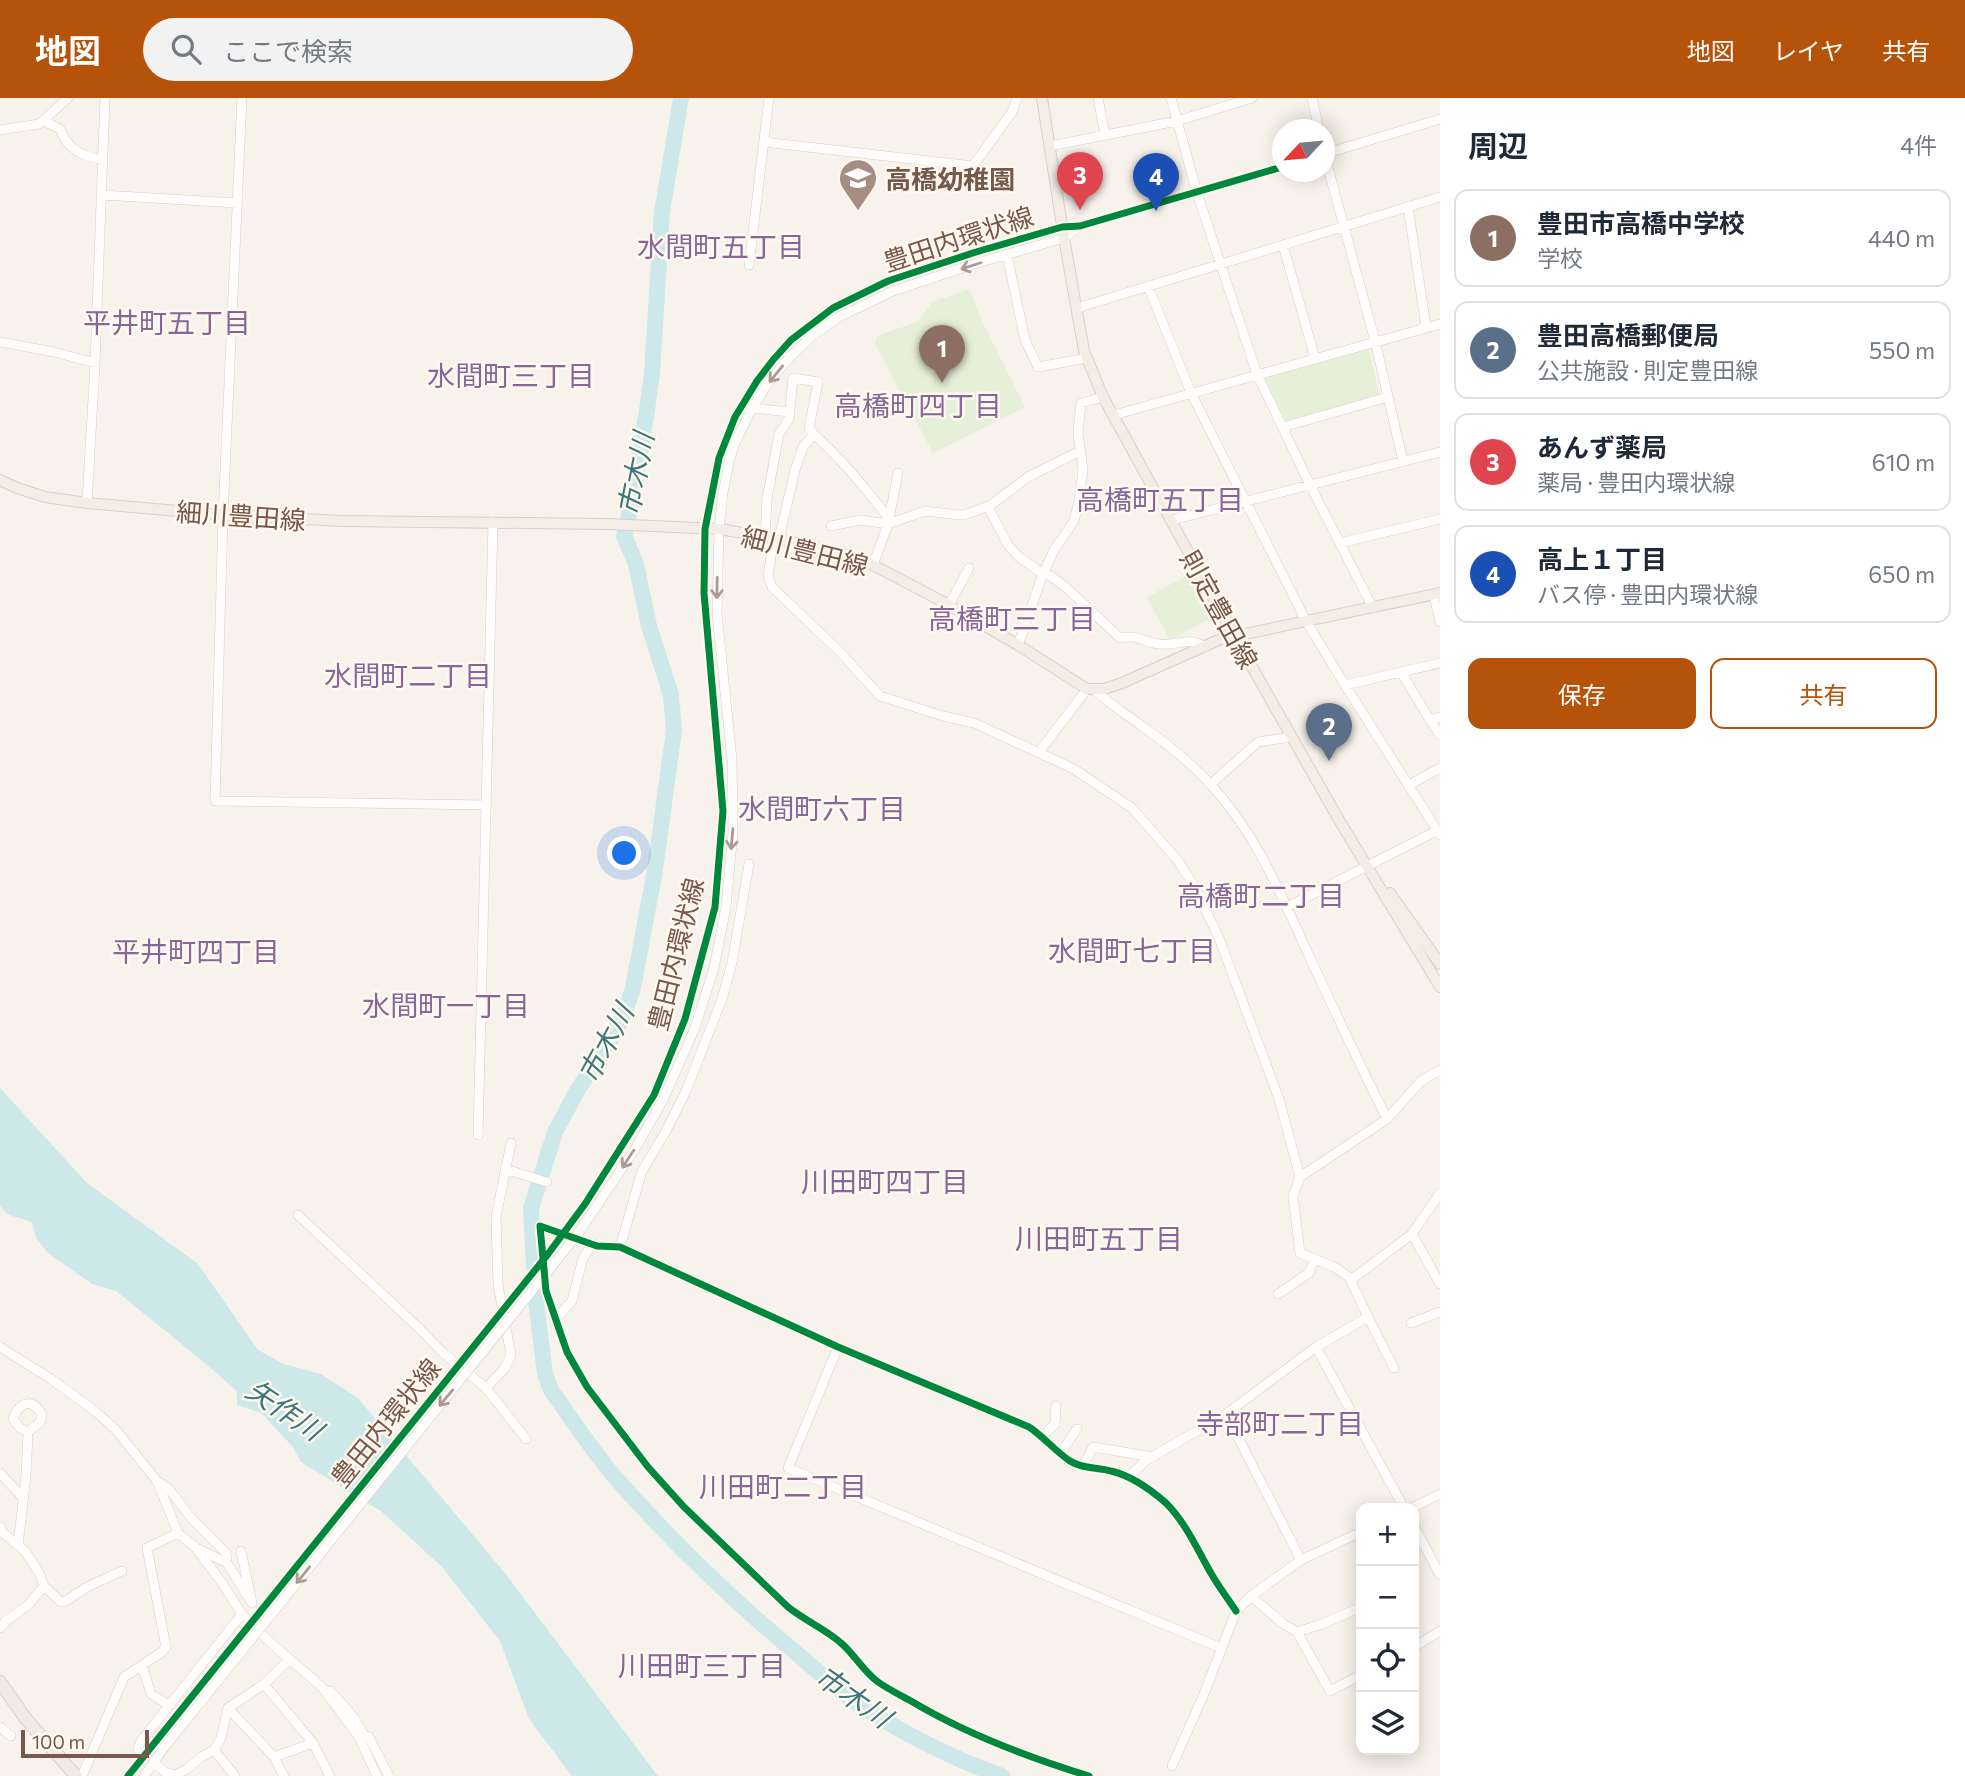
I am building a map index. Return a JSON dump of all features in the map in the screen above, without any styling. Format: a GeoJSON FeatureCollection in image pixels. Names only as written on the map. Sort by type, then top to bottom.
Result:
{"type":"FeatureCollection","features":[{"type":"Feature","properties":{"kind":"highway"},"geometry":{"type":"LineString","coordinates":[[0,1682],[26,1719],[76,1776]]}},
{"type":"Feature","properties":{"kind":"main road","name":"則定豊田線"},"geometry":{"type":"LineString","coordinates":[[1042,98],[1063,233],[1087,358],[1103,397],[1291,737],[1440,986]]}},
{"type":"Feature","properties":{"kind":"main road","name":"細川豊田線"},"geometry":{"type":"LineString","coordinates":[[0,480],[37,495],[87,503],[223,516],[719,529],[773,538],[834,551],[873,565],[1018,645],[1091,690]]}},
{"type":"Feature","properties":{"kind":"main road"},"geometry":{"type":"LineString","coordinates":[[1091,690],[1122,683],[1222,639],[1438,593]]}},
{"type":"Feature","properties":{"kind":"main road","name":"則定豊田線"},"geometry":{"type":"LineString","coordinates":[[1367,866],[1397,902],[1440,964]]}},
{"type":"Feature","properties":{"kind":"street"},"geometry":{"type":"LineString","coordinates":[[0,130],[39,124],[68,98]]}},
{"type":"Feature","properties":{"kind":"street"},"geometry":{"type":"LineString","coordinates":[[87,503],[105,98]]}},
{"type":"Feature","properties":{"kind":"street"},"geometry":{"type":"LineString","coordinates":[[242,98],[223,516],[215,801],[487,805]]}},
{"type":"Feature","properties":{"kind":"street"},"geometry":{"type":"LineString","coordinates":[[749,265],[769,98]]}},
{"type":"Feature","properties":{"kind":"street"},"geometry":{"type":"LineString","coordinates":[[764,142],[973,166],[1012,112],[1017,98]]}},
{"type":"Feature","properties":{"kind":"street"},"geometry":{"type":"LineString","coordinates":[[1098,98],[1105,135]]}},
{"type":"Feature","properties":{"kind":"street"},"geometry":{"type":"LineString","coordinates":[[1171,98],[1196,192],[1257,374],[1373,608]]}},
{"type":"Feature","properties":{"kind":"street"},"geometry":{"type":"LineString","coordinates":[[1050,146],[1177,121],[1233,101],[1252,98]]}},
{"type":"Feature","properties":{"kind":"street"},"geometry":{"type":"LineString","coordinates":[[1311,98],[1316,119]]}},
{"type":"Feature","properties":{"kind":"street"},"geometry":{"type":"LineString","coordinates":[[1335,151],[1440,119]]}},
{"type":"Feature","properties":{"kind":"street"},"geometry":{"type":"LineString","coordinates":[[44,121],[60,130],[64,139],[86,158],[102,159]]}},
{"type":"Feature","properties":{"kind":"street","name":"豊田内環状線"},"geometry":{"type":"LineString","coordinates":[[144,1776],[577,1235],[635,1149],[663,1100],[695,1028],[714,968],[726,907],[733,831],[732,760],[717,613],[719,529],[723,493],[734,445],[752,408],[770,380],[789,357],[813,335],[839,317],[893,291],[1007,255],[1080,226],[1272,170]]}},
{"type":"Feature","properties":{"kind":"street"},"geometry":{"type":"LineString","coordinates":[[1333,182],[1375,341],[1403,461]]}},
{"type":"Feature","properties":{"kind":"street"},"geometry":{"type":"LineString","coordinates":[[102,195],[237,203]]}},
{"type":"Feature","properties":{"kind":"street"},"geometry":{"type":"LineString","coordinates":[[1077,308],[1440,197]]}},
{"type":"Feature","properties":{"kind":"street"},"geometry":{"type":"LineString","coordinates":[[1408,206],[1426,327]]}},
{"type":"Feature","properties":{"kind":"street","name":"豊田内環状線"},"geometry":{"type":"LineString","coordinates":[[128,1776],[548,1254],[585,1205],[654,1095],[685,1019],[715,907],[723,811],[704,593],[705,529],[719,458],[735,417],[757,381],[791,340],[832,308],[888,281],[976,252],[1063,233]]}},
{"type":"Feature","properties":{"kind":"street"},"geometry":{"type":"LineString","coordinates":[[1283,244],[1315,358]]}},
{"type":"Feature","properties":{"kind":"street"},"geometry":{"type":"LineString","coordinates":[[1007,255],[1025,340],[1038,367],[1087,358]]}},
{"type":"Feature","properties":{"kind":"street"},"geometry":{"type":"LineString","coordinates":[[1148,286],[1191,393],[1306,621],[1439,831],[1287,907]]}},
{"type":"Feature","properties":{"kind":"street"},"geometry":{"type":"LineString","coordinates":[[1114,415],[1440,324]]}},
{"type":"Feature","properties":{"kind":"street"},"geometry":{"type":"LineString","coordinates":[[0,342],[95,363]]}},
{"type":"Feature","properties":{"kind":"street"},"geometry":{"type":"LineString","coordinates":[[773,538],[767,499],[779,434],[789,419],[793,378],[818,382],[809,428],[864,485],[888,522]]}},
{"type":"Feature","properties":{"kind":"street"},"geometry":{"type":"LineString","coordinates":[[1018,645],[1043,574],[1056,547],[1074,522],[1083,470],[1078,433],[1081,403],[1103,397]]}},
{"type":"Feature","properties":{"kind":"street"},"geometry":{"type":"LineString","coordinates":[[1283,428],[1388,397]]}},
{"type":"Feature","properties":{"kind":"street"},"geometry":{"type":"LineString","coordinates":[[752,408],[789,412]]}},
{"type":"Feature","properties":{"kind":"street"},"geometry":{"type":"LineString","coordinates":[[814,434],[803,447],[773,538],[768,576],[772,587],[840,652],[880,695],[943,716],[974,723],[1085,775],[1132,808],[1179,862],[1219,938],[1279,1099],[1300,1177],[1293,1196],[1300,1253],[1334,1267],[1351,1280],[1394,1368]]}},
{"type":"Feature","properties":{"kind":"street"},"geometry":{"type":"LineString","coordinates":[[831,526],[860,520],[898,522],[923,511],[960,515],[988,507],[1028,477],[1080,451]]}},
{"type":"Feature","properties":{"kind":"street"},"geometry":{"type":"LineString","coordinates":[[1172,520],[1440,452]]}},
{"type":"Feature","properties":{"kind":"street"},"geometry":{"type":"LineString","coordinates":[[873,565],[888,522],[898,473]]}},
{"type":"Feature","properties":{"kind":"street"},"geometry":{"type":"LineString","coordinates":[[988,507],[1008,545],[1019,557],[1069,590],[1120,638],[1134,636],[1157,644],[1196,641],[1205,647]]}},
{"type":"Feature","properties":{"kind":"street"},"geometry":{"type":"LineString","coordinates":[[1340,543],[1440,519]]}},
{"type":"Feature","properties":{"kind":"street"},"geometry":{"type":"LineString","coordinates":[[478,1135],[493,522]]}},
{"type":"Feature","properties":{"kind":"street"},"geometry":{"type":"LineString","coordinates":[[948,605],[969,568]]}},
{"type":"Feature","properties":{"kind":"street"},"geometry":{"type":"LineString","coordinates":[[1438,593],[1440,622]]}},
{"type":"Feature","properties":{"kind":"street"},"geometry":{"type":"LineString","coordinates":[[1345,685],[1440,663]]}},
{"type":"Feature","properties":{"kind":"street"},"geometry":{"type":"LineString","coordinates":[[1401,672],[1435,718],[1440,735]]}},
{"type":"Feature","properties":{"kind":"street"},"geometry":{"type":"LineString","coordinates":[[1039,752],[1091,690],[1142,726],[1211,784],[1252,837],[1387,1119]]}},
{"type":"Feature","properties":{"kind":"street"},"geometry":{"type":"LineString","coordinates":[[1211,784],[1258,742],[1291,737]]}},
{"type":"Feature","properties":{"kind":"street"},"geometry":{"type":"LineString","coordinates":[[1409,785],[1440,768]]}},
{"type":"Feature","properties":{"kind":"street"},"geometry":{"type":"LineString","coordinates":[[620,1247],[642,1171],[686,1091],[722,999],[732,963],[749,864]]}},
{"type":"Feature","properties":{"kind":"street"},"geometry":{"type":"LineString","coordinates":[[1300,1177],[1387,1119],[1421,1082],[1440,1070]]}},
{"type":"Feature","properties":{"kind":"street"},"geometry":{"type":"LineString","coordinates":[[485,1388],[506,1368],[511,1355],[498,1285],[496,1217],[511,1143]]}},
{"type":"Feature","properties":{"kind":"street"},"geometry":{"type":"LineString","coordinates":[[505,1168],[547,1182]]}},
{"type":"Feature","properties":{"kind":"street"},"geometry":{"type":"LineString","coordinates":[[1351,1280],[1412,1234],[1440,1193]]}},
{"type":"Feature","properties":{"kind":"street"},"geometry":{"type":"LineString","coordinates":[[298,1214],[442,1352],[485,1388],[526,1439]]}},
{"type":"Feature","properties":{"kind":"street"},"geometry":{"type":"LineString","coordinates":[[1089,1776],[1017,1751],[939,1717],[878,1682],[862,1668],[842,1643],[788,1607],[684,1507],[648,1467],[587,1387],[567,1352],[546,1291],[540,1226],[597,1246],[620,1247],[838,1347],[1007,1416],[1043,1436],[1070,1461],[1129,1477],[1168,1505],[1236,1611]]}},
{"type":"Feature","properties":{"kind":"street"},"geometry":{"type":"LineString","coordinates":[[1412,1234],[1440,1284]]}},
{"type":"Feature","properties":{"kind":"street"},"geometry":{"type":"LineString","coordinates":[[555,1320],[572,1301],[583,1258],[593,1243]]}},
{"type":"Feature","properties":{"kind":"street"},"geometry":{"type":"LineString","coordinates":[[1278,1294],[1309,1273],[1314,1260]]}},
{"type":"Feature","properties":{"kind":"street"},"geometry":{"type":"LineString","coordinates":[[1412,1323],[1440,1312]]}},
{"type":"Feature","properties":{"kind":"street"},"geometry":{"type":"LineString","coordinates":[[1129,1477],[1145,1461],[1226,1414],[1316,1347],[1368,1317]]}},
{"type":"Feature","properties":{"kind":"street"},"geometry":{"type":"LineString","coordinates":[[838,1347],[788,1468],[1222,1648]]}},
{"type":"Feature","properties":{"kind":"street"},"geometry":{"type":"LineString","coordinates":[[1316,1347],[1401,1503]]}},
{"type":"Feature","properties":{"kind":"street"},"geometry":{"type":"LineString","coordinates":[[0,1348],[51,1379],[116,1430],[156,1481],[178,1533],[195,1547],[227,1563]]}},
{"type":"Feature","properties":{"kind":"street"},"geometry":{"type":"LineString","coordinates":[[1043,1436],[1055,1424],[1056,1406]]}},
{"type":"Feature","properties":{"kind":"street"},"geometry":{"type":"LineString","coordinates":[[1226,1414],[1301,1560]]}},
{"type":"Feature","properties":{"kind":"street"},"geometry":{"type":"LineString","coordinates":[[1061,1452],[1077,1429]]}},
{"type":"Feature","properties":{"kind":"street"},"geometry":{"type":"LineString","coordinates":[[18,1545],[28,1432]]}},
{"type":"Feature","properties":{"kind":"street"},"geometry":{"type":"LineString","coordinates":[[1083,1466],[1093,1447],[1153,1457]]}},
{"type":"Feature","properties":{"kind":"street"},"geometry":{"type":"LineString","coordinates":[[0,1473],[23,1498]]}},
{"type":"Feature","properties":{"kind":"street"},"geometry":{"type":"LineString","coordinates":[[156,1481],[169,1489],[192,1519],[226,1553],[227,1563],[251,1603],[241,1551]]}},
{"type":"Feature","properties":{"kind":"street"},"geometry":{"type":"LineString","coordinates":[[1419,1504],[1440,1494]]}},
{"type":"Feature","properties":{"kind":"street"},"geometry":{"type":"LineString","coordinates":[[0,1527],[3,1534],[25,1551],[44,1586],[61,1602],[122,1570]]}},
{"type":"Feature","properties":{"kind":"street"},"geometry":{"type":"LineString","coordinates":[[82,1776],[124,1677],[166,1647],[146,1548],[178,1533]]}},
{"type":"Feature","properties":{"kind":"street"},"geometry":{"type":"LineString","coordinates":[[1172,1766],[1236,1611],[1251,1596],[1301,1560],[1356,1534]]}},
{"type":"Feature","properties":{"kind":"street"},"geometry":{"type":"LineString","coordinates":[[1419,1535],[1440,1575]]}},
{"type":"Feature","properties":{"kind":"street"},"geometry":{"type":"LineString","coordinates":[[195,1547],[242,1614],[322,1687],[359,1737],[376,1776]]}},
{"type":"Feature","properties":{"kind":"street"},"geometry":{"type":"LineString","coordinates":[[0,1628],[6,1620],[28,1605],[44,1586]]}},
{"type":"Feature","properties":{"kind":"street"},"geometry":{"type":"LineString","coordinates":[[1251,1596],[1282,1623],[1297,1632],[1329,1691],[1356,1678]]}},
{"type":"Feature","properties":{"kind":"street"},"geometry":{"type":"LineString","coordinates":[[1297,1632],[1356,1609]]}},
{"type":"Feature","properties":{"kind":"street"},"geometry":{"type":"LineString","coordinates":[[142,1759],[138,1749],[141,1741],[242,1614]]}},
{"type":"Feature","properties":{"kind":"street"},"geometry":{"type":"LineString","coordinates":[[1419,1644],[1440,1632]]}},
{"type":"Feature","properties":{"kind":"street"},"geometry":{"type":"LineString","coordinates":[[154,1763],[165,1772],[175,1775],[189,1772],[222,1738],[228,1708],[264,1684],[290,1659]]}},
{"type":"Feature","properties":{"kind":"street"},"geometry":{"type":"LineString","coordinates":[[142,1665],[150,1694],[169,1705]]}},
{"type":"Feature","properties":{"kind":"street"},"geometry":{"type":"LineString","coordinates":[[264,1684],[313,1743],[330,1776]]}},
{"type":"Feature","properties":{"kind":"street"},"geometry":{"type":"LineString","coordinates":[[322,1687],[330,1690],[361,1728],[364,1737],[369,1737],[389,1776]]}},
{"type":"Feature","properties":{"kind":"street"},"geometry":{"type":"LineString","coordinates":[[228,1708],[274,1757],[284,1776]]}},
{"type":"Feature","properties":{"kind":"street"},"geometry":{"type":"LineString","coordinates":[[0,1727],[11,1736]]}},
{"type":"Feature","properties":{"kind":"street"},"geometry":{"type":"LineString","coordinates":[[274,1757],[313,1743]]}},
{"type":"Feature","properties":{"kind":"street"},"geometry":{"type":"LineString","coordinates":[[214,1749],[235,1776]]}},
{"type":"Feature","properties":{"kind":"green space"},"geometry":{"type":"Polygon","coordinates":[[[970,289],[979,315],[1025,407],[933,453],[875,344],[877,336],[917,322],[932,302],[970,289]]]}},
{"type":"Feature","properties":{"kind":"green space"},"geometry":{"type":"Polygon","coordinates":[[[1369,348],[1380,398],[1286,422],[1264,376],[1369,348]]]}},
{"type":"Feature","properties":{"kind":"green space"},"geometry":{"type":"Polygon","coordinates":[[[1190,574],[1213,617],[1170,640],[1147,597],[1190,574]]]}},
{"type":"Feature","properties":{"kind":"water","name":"矢作川"},"geometry":{"type":"Polygon","coordinates":[[[0,1088],[87,1183],[198,1264],[258,1350],[284,1364],[321,1374],[358,1398],[504,1572],[658,1776],[572,1776],[529,1719],[500,1641],[442,1567],[382,1512],[301,1462],[293,1447],[261,1413],[237,1405],[237,1391],[194,1354],[116,1291],[92,1284],[48,1253],[36,1238],[32,1222],[9,1215],[0,1206],[0,1088]]]}},
{"type":"Feature","properties":{"kind":"waterway","name":"市木川"},"geometry":{"type":"LineString","coordinates":[[681,98],[662,212],[652,373],[632,502],[624,536],[636,564],[649,626],[671,695],[674,730],[655,870],[633,988],[616,1031],[577,1091],[555,1132],[531,1208],[536,1302],[545,1374],[551,1390],[614,1476],[681,1547],[752,1615],[859,1705],[929,1745],[1002,1776]]}},
{"type":"Feature","properties":{"kind":"cycle path"},"geometry":{"type":"LineString","coordinates":[[128,1776],[548,1254],[585,1204],[654,1095],[685,1019],[715,907],[723,811],[704,593],[705,529],[719,458],[735,417],[757,381],[791,340],[833,308],[888,281],[1062,227],[1080,226],[1272,170]]}},
{"type":"Feature","properties":{"kind":"cycle path"},"geometry":{"type":"LineString","coordinates":[[1089,1776],[1020,1753],[975,1734],[882,1685],[835,1638],[788,1607],[684,1507],[648,1467],[587,1387],[567,1352],[546,1291],[540,1226],[597,1246],[620,1247],[838,1347],[1029,1427],[1075,1464],[1119,1473],[1133,1480],[1154,1493],[1173,1511],[1236,1611]]}},
{"type":"Feature","properties":{"kind":"place","name":"あんず薬局"},"geometry":{"type":"Point","coordinates":[1080,210]}},
{"type":"Feature","properties":{"kind":"place","name":"高上１丁目"},"geometry":{"type":"Point","coordinates":[1156,211]}},
{"type":"Feature","properties":{"kind":"place","name":"高橋幼稚園"},"geometry":{"type":"Point","coordinates":[858,212]}},
{"type":"Feature","properties":{"kind":"place","name":"豊田市高橋中学校"},"geometry":{"type":"Point","coordinates":[942,383]}},
{"type":"Feature","properties":{"kind":"place","name":"豊田高橋郵便局"},"geometry":{"type":"Point","coordinates":[1329,761]}},
{"type":"Feature","properties":{"kind":"district","name":"水間町五丁目"},"geometry":{"type":"Point","coordinates":[721,246]}},
{"type":"Feature","properties":{"kind":"district","name":"平井町五丁目"},"geometry":{"type":"Point","coordinates":[167,322]}},
{"type":"Feature","properties":{"kind":"district","name":"水間町三丁目"},"geometry":{"type":"Point","coordinates":[511,375]}},
{"type":"Feature","properties":{"kind":"district","name":"高橋町四丁目"},"geometry":{"type":"Point","coordinates":[918,405]}},
{"type":"Feature","properties":{"kind":"district","name":"高橋町五丁目"},"geometry":{"type":"Point","coordinates":[1160,499]}},
{"type":"Feature","properties":{"kind":"district","name":"高橋町三丁目"},"geometry":{"type":"Point","coordinates":[1012,618]}},
{"type":"Feature","properties":{"kind":"district","name":"水間町二丁目"},"geometry":{"type":"Point","coordinates":[408,675]}},
{"type":"Feature","properties":{"kind":"district","name":"水間町六丁目"},"geometry":{"type":"Point","coordinates":[822,808]}},
{"type":"Feature","properties":{"kind":"district","name":"高橋町二丁目"},"geometry":{"type":"Point","coordinates":[1261,895]}},
{"type":"Feature","properties":{"kind":"district","name":"水間町七丁目"},"geometry":{"type":"Point","coordinates":[1132,950]}},
{"type":"Feature","properties":{"kind":"district","name":"平井町四丁目"},"geometry":{"type":"Point","coordinates":[196,951]}},
{"type":"Feature","properties":{"kind":"district","name":"水間町一丁目"},"geometry":{"type":"Point","coordinates":[446,1005]}},
{"type":"Feature","properties":{"kind":"district","name":"川田町四丁目"},"geometry":{"type":"Point","coordinates":[885,1181]}},
{"type":"Feature","properties":{"kind":"district","name":"川田町五丁目"},"geometry":{"type":"Point","coordinates":[1099,1238]}},
{"type":"Feature","properties":{"kind":"district","name":"寺部町二丁目"},"geometry":{"type":"Point","coordinates":[1280,1423]}},
{"type":"Feature","properties":{"kind":"district","name":"川田町二丁目"},"geometry":{"type":"Point","coordinates":[783,1486]}},
{"type":"Feature","properties":{"kind":"district","name":"川田町三丁目"},"geometry":{"type":"Point","coordinates":[702,1665]}}]}
